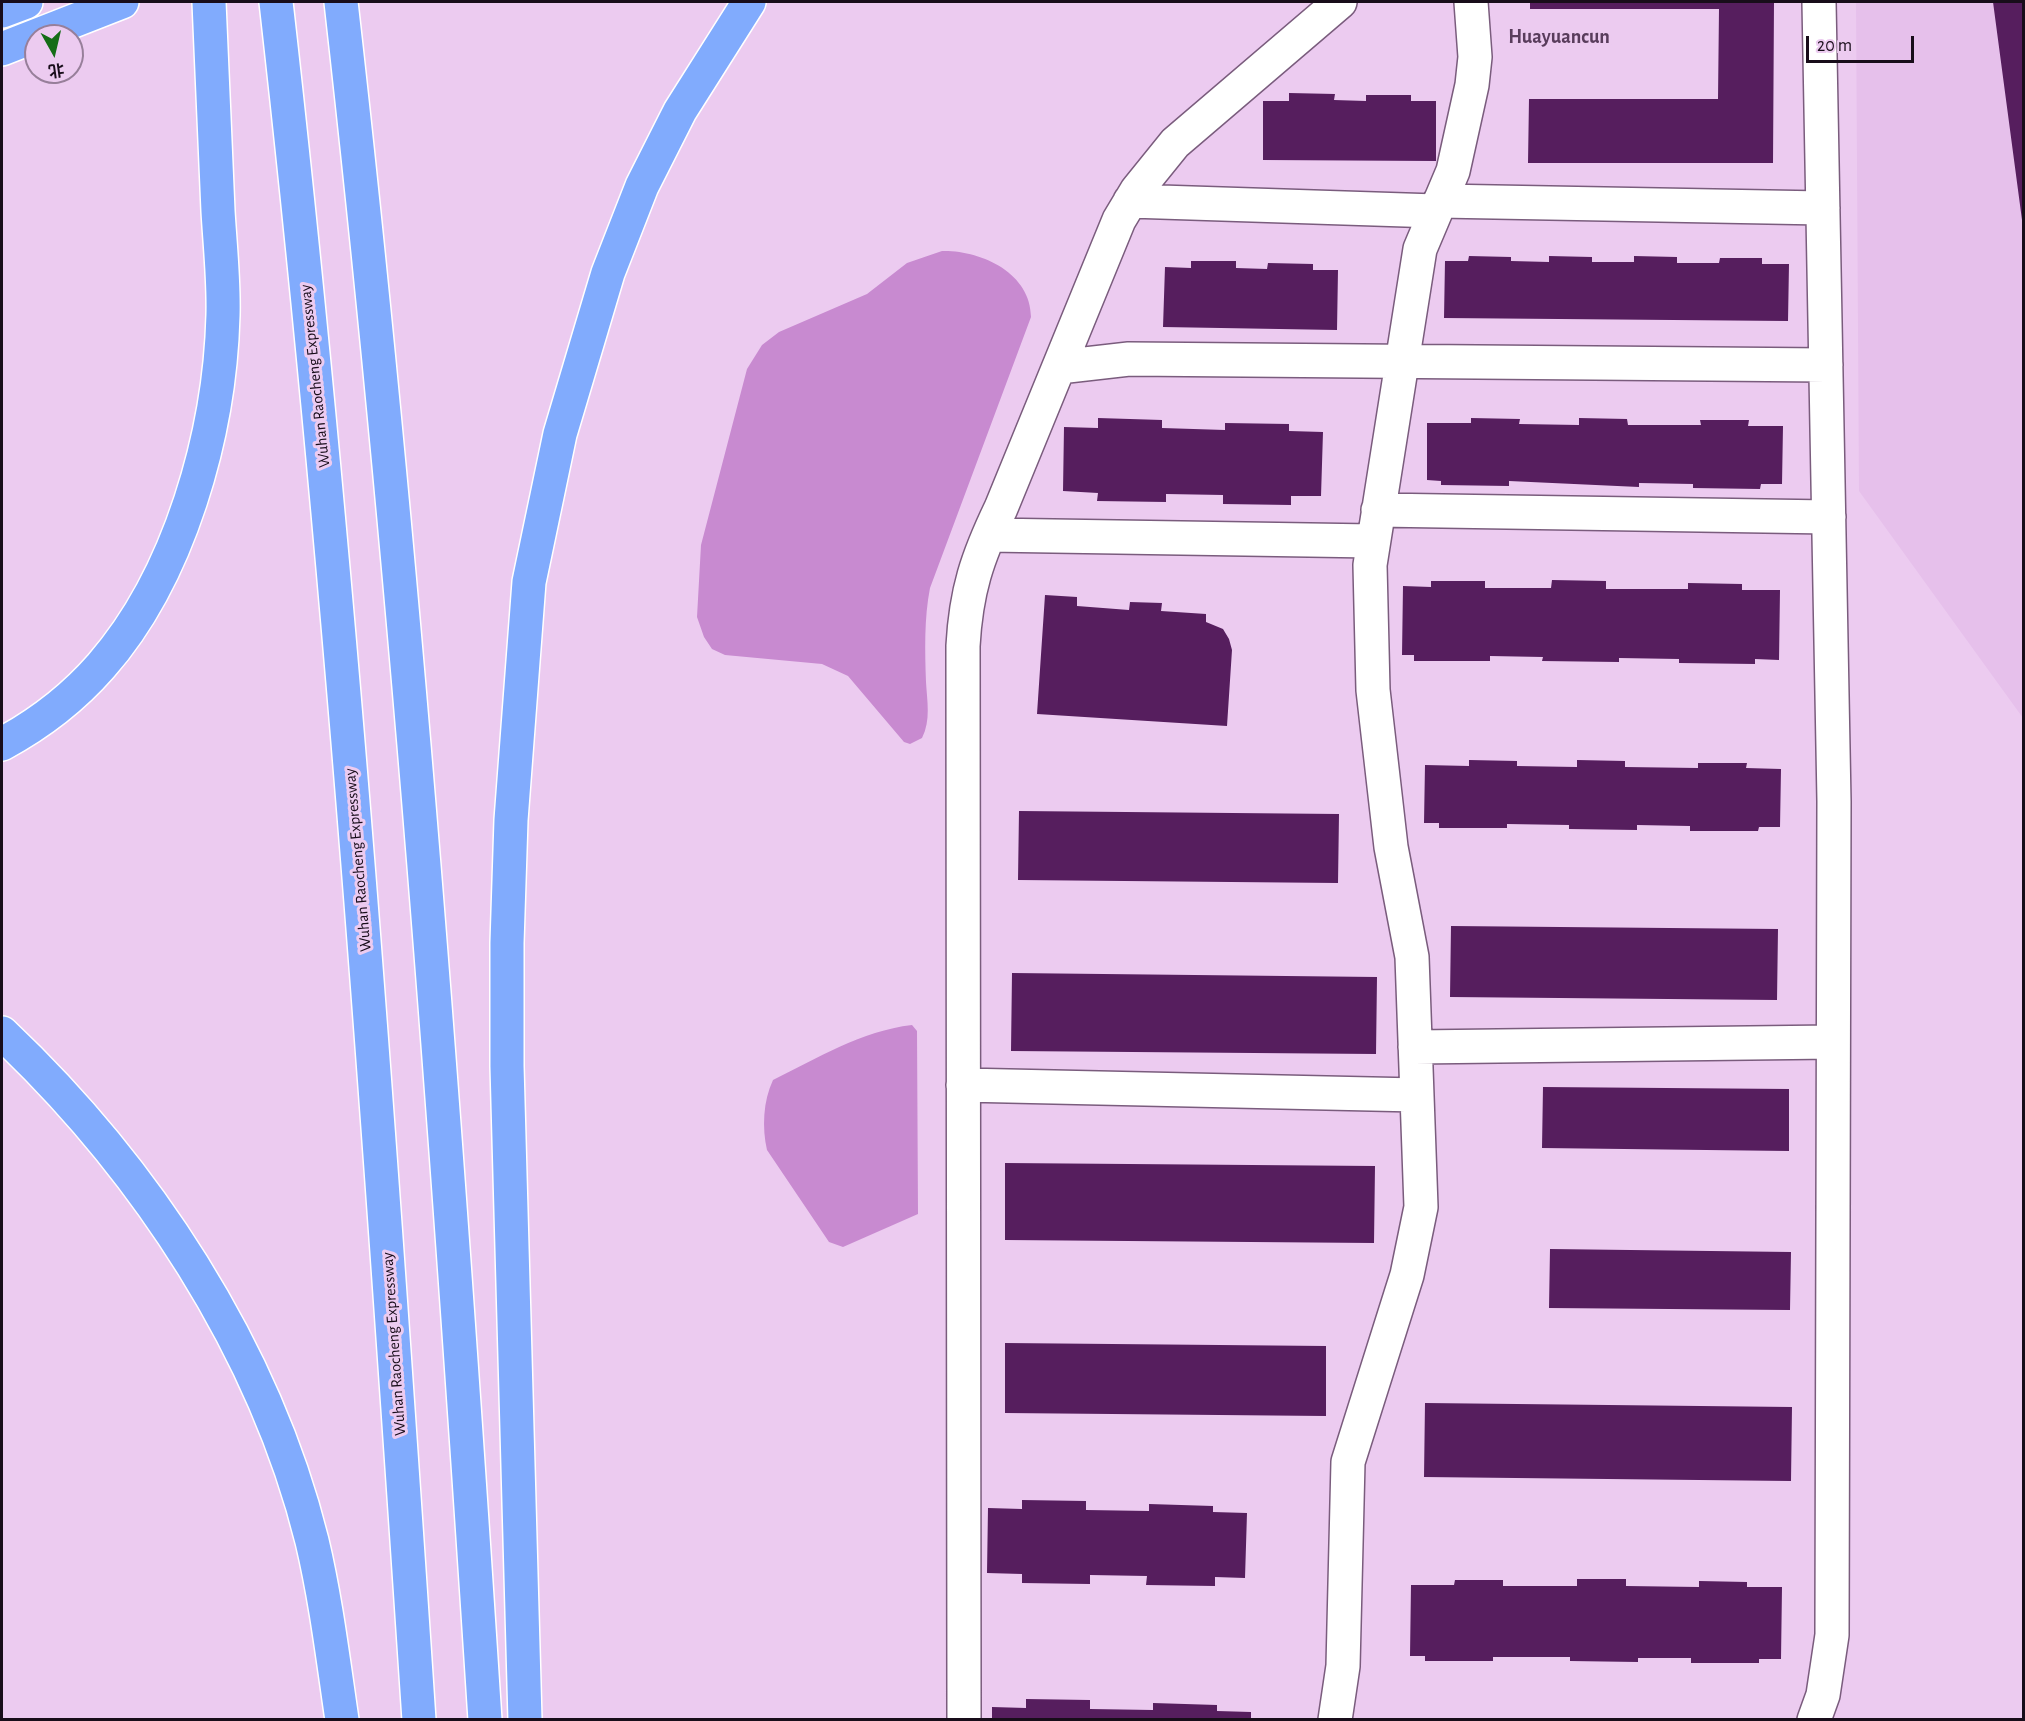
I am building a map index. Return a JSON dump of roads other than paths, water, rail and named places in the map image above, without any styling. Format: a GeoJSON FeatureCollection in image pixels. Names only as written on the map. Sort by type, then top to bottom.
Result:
{"type":"FeatureCollection","features":[{"type":"Feature","properties":{"kind":"highway"},"geometry":{"type":"LineString","coordinates":[[2,11],[26,2]]}},
{"type":"Feature","properties":{"kind":"highway"},"geometry":{"type":"LineString","coordinates":[[2,49],[122,2]]}},
{"type":"Feature","properties":{"kind":"highway"},"geometry":{"type":"LineString","coordinates":[[2,744],[39,722],[72,696],[101,666],[127,632],[151,591],[189,504],[213,411],[223,314],[209,2]]}},
{"type":"Feature","properties":{"kind":"highway","name":"Wuhan Raocheng Expressway"},"geometry":{"type":"LineString","coordinates":[[276,2],[344,680],[372,1028],[419,1719]]}},
{"type":"Feature","properties":{"kind":"highway"},"geometry":{"type":"LineString","coordinates":[[341,2],[391,488],[435,1000],[485,1719]]}},
{"type":"Feature","properties":{"kind":"highway"},"geometry":{"type":"LineString","coordinates":[[525,1719],[507,1065],[507,943],[515,748],[529,582],[560,435],[608,273],[642,186],[680,111],[749,2]]}},
{"type":"Feature","properties":{"kind":"highway"},"geometry":{"type":"LineString","coordinates":[[2,1033],[94,1133],[158,1215],[203,1283],[238,1347],[269,1414],[292,1475],[311,1539],[326,1603],[342,1719]]}},
{"type":"Feature","properties":{"kind":"street"},"geometry":{"type":"LineString","coordinates":[[964,1719],[963,646],[965,613],[972,579],[1119,220],[1130,201],[1175,143],[1340,2]]}},
{"type":"Feature","properties":{"kind":"street"},"geometry":{"type":"LineString","coordinates":[[1335,1719],[1342,1666],[1348,1462],[1407,1275],[1421,1207],[1412,957],[1391,847],[1373,690],[1370,585],[1376,526],[1420,249],[1453,171],[1472,85],[1475,57],[1471,2]]}},
{"type":"Feature","properties":{"kind":"street"},"geometry":{"type":"LineString","coordinates":[[1814,1719],[1823,1695],[1832,1635],[1834,801],[1819,2]]}},
{"type":"Feature","properties":{"kind":"street"},"geometry":{"type":"LineString","coordinates":[[1130,201],[1438,206],[1823,208]]}},
{"type":"Feature","properties":{"kind":"street"},"geometry":{"type":"LineString","coordinates":[[1059,367],[1129,359],[1826,365]]}},
{"type":"Feature","properties":{"kind":"street"},"geometry":{"type":"LineString","coordinates":[[989,535],[1829,517]]}},
{"type":"Feature","properties":{"kind":"street"},"geometry":{"type":"LineString","coordinates":[[1415,1047],[1833,1042]]}},
{"type":"Feature","properties":{"kind":"street"},"geometry":{"type":"LineString","coordinates":[[963,1085],[1417,1095]]}},
{"type":"Feature","properties":{"kind":"district","name":"Huayuancun"},"geometry":{"type":"Point","coordinates":[1559,37]}}]}
